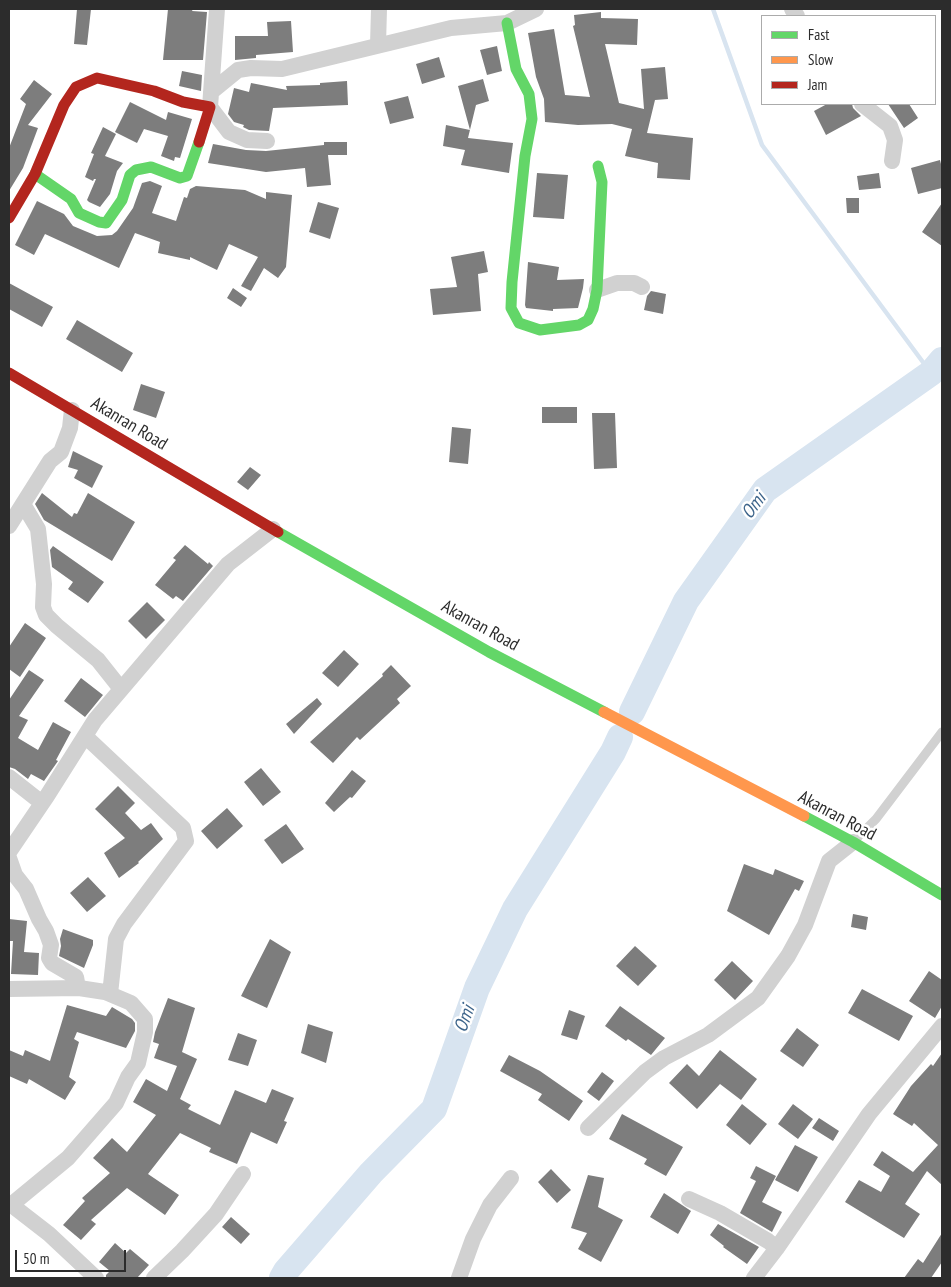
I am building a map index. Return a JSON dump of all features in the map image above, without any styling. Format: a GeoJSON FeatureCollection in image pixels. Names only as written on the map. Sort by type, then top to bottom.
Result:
{"type":"FeatureCollection","features":[{"type":"Feature","properties":{"kind":"street"},"geometry":{"type":"LineString","coordinates":[[35,174],[71,199],[79,213],[106,223],[122,200],[130,175],[136,170],[151,167],[180,178],[187,176],[194,159],[211,99],[217,9]]}},
{"type":"Feature","properties":{"kind":"street"},"geometry":{"type":"LineString","coordinates":[[378,45],[380,9]]}},
{"type":"Feature","properties":{"kind":"street"},"geometry":{"type":"LineString","coordinates":[[9,218],[35,174],[64,105],[76,87],[97,78],[154,91],[183,102],[211,99],[238,70],[282,68],[451,28],[507,23],[536,9]]}},
{"type":"Feature","properties":{"kind":"street"},"geometry":{"type":"LineString","coordinates":[[507,23],[516,69],[529,94],[532,119],[524,166],[512,282],[512,308],[519,323],[540,330],[579,325],[588,320],[593,309],[597,290],[602,182],[598,166]]}},
{"type":"Feature","properties":{"kind":"street"},"geometry":{"type":"LineString","coordinates":[[211,99],[229,132],[247,140],[267,141]]}},
{"type":"Feature","properties":{"kind":"street"},"geometry":{"type":"LineString","coordinates":[[863,105],[890,126],[895,140],[892,161]]}},
{"type":"Feature","properties":{"kind":"street"},"geometry":{"type":"LineString","coordinates":[[597,290],[617,282],[634,283],[642,287]]}},
{"type":"Feature","properties":{"kind":"street","name":"Akanran Road"},"geometry":{"type":"LineString","coordinates":[[9,372],[273,529],[490,652],[853,842],[942,895]]}},
{"type":"Feature","properties":{"kind":"street"},"geometry":{"type":"LineString","coordinates":[[9,526],[50,461],[61,452],[70,428],[72,410]]}},
{"type":"Feature","properties":{"kind":"street"},"geometry":{"type":"LineString","coordinates":[[23,504],[38,529],[44,584],[43,607],[46,615],[56,626],[98,660],[121,689]]}},
{"type":"Feature","properties":{"kind":"street"},"geometry":{"type":"LineString","coordinates":[[9,852],[95,720],[228,564],[273,529]]}},
{"type":"Feature","properties":{"kind":"street"},"geometry":{"type":"LineString","coordinates":[[84,736],[183,828],[186,841],[124,924],[116,939],[110,994]]}},
{"type":"Feature","properties":{"kind":"street"},"geometry":{"type":"LineString","coordinates":[[9,777],[42,803]]}},
{"type":"Feature","properties":{"kind":"street"},"geometry":{"type":"LineString","coordinates":[[588,1128],[645,1072],[664,1058],[708,1035],[758,998],[788,956],[805,925],[829,861],[853,842]]}},
{"type":"Feature","properties":{"kind":"street"},"geometry":{"type":"LineString","coordinates":[[9,858],[15,875],[26,889],[38,919],[46,931],[51,945],[49,958],[52,963],[76,977],[78,988]]}},
{"type":"Feature","properties":{"kind":"street"},"geometry":{"type":"LineString","coordinates":[[9,989],[78,988],[105,992],[131,1003],[145,1019],[145,1032],[138,1063],[128,1077],[116,1103],[68,1158],[10,1204],[49,1234],[96,1278]]}},
{"type":"Feature","properties":{"kind":"street"},"geometry":{"type":"LineString","coordinates":[[754,1278],[777,1248],[869,1114],[942,1026]]}},
{"type":"Feature","properties":{"kind":"street"},"geometry":{"type":"LineString","coordinates":[[154,1278],[216,1214],[244,1174]]}},
{"type":"Feature","properties":{"kind":"street"},"geometry":{"type":"LineString","coordinates":[[459,1278],[473,1239],[490,1205],[511,1178]]}},
{"type":"Feature","properties":{"kind":"street"},"geometry":{"type":"LineString","coordinates":[[689,1199],[720,1213],[777,1248]]}},
{"type":"Feature","properties":{"kind":"lane"},"geometry":{"type":"LineString","coordinates":[[853,842],[876,819],[942,732]]}},
{"type":"Feature","properties":{"kind":"building"},"geometry":{"type":"Polygon","coordinates":[[[77,9],[91,9],[87,45],[74,44],[77,9]]]}},
{"type":"Feature","properties":{"kind":"building"},"geometry":{"type":"Polygon","coordinates":[[[168,9],[193,9],[192,11],[207,12],[203,60],[163,60],[168,9]]]}},
{"type":"Feature","properties":{"kind":"building"},"geometry":{"type":"Polygon","coordinates":[[[601,12],[601,18],[638,19],[637,45],[605,44],[619,103],[644,109],[641,69],[665,67],[668,99],[655,100],[647,133],[693,138],[690,180],[657,178],[658,163],[625,156],[632,129],[612,124],[578,125],[545,122],[544,99],[536,77],[528,33],[554,29],[565,95],[590,97],[573,26],[575,25],[574,15],[601,12]]]}},
{"type":"Feature","properties":{"kind":"building"},"geometry":{"type":"Polygon","coordinates":[[[291,21],[293,52],[256,55],[256,58],[235,60],[235,36],[268,36],[267,22],[291,21]]]}},
{"type":"Feature","properties":{"kind":"building"},"geometry":{"type":"Polygon","coordinates":[[[497,46],[502,71],[487,75],[480,50],[497,46]]]}},
{"type":"Feature","properties":{"kind":"building"},"geometry":{"type":"Polygon","coordinates":[[[439,57],[445,77],[422,84],[416,64],[439,57]]]}},
{"type":"Feature","properties":{"kind":"building"},"geometry":{"type":"Polygon","coordinates":[[[182,71],[202,75],[201,91],[179,86],[182,71]]]}},
{"type":"Feature","properties":{"kind":"building"},"geometry":{"type":"Polygon","coordinates":[[[483,79],[489,101],[476,105],[470,130],[458,86],[483,79]]]}},
{"type":"Feature","properties":{"kind":"building"},"geometry":{"type":"Polygon","coordinates":[[[34,80],[52,94],[28,125],[38,128],[23,168],[9,191],[9,148],[26,104],[20,99],[34,80]]]}},
{"type":"Feature","properties":{"kind":"building"},"geometry":{"type":"Polygon","coordinates":[[[347,81],[348,105],[273,108],[269,131],[249,130],[243,127],[244,125],[234,122],[228,114],[234,88],[249,92],[251,83],[287,90],[286,86],[320,85],[320,83],[347,81]]]}},
{"type":"Feature","properties":{"kind":"building"},"geometry":{"type":"Polygon","coordinates":[[[408,96],[414,118],[390,124],[384,102],[408,96]]]}},
{"type":"Feature","properties":{"kind":"building"},"geometry":{"type":"Polygon","coordinates":[[[130,102],[166,120],[168,112],[192,119],[180,158],[175,157],[174,161],[161,156],[168,136],[144,129],[137,143],[115,132],[130,102]]]}},
{"type":"Feature","properties":{"kind":"building"},"geometry":{"type":"Polygon","coordinates":[[[825,105],[852,105],[861,116],[826,135],[814,111],[825,105]]]}},
{"type":"Feature","properties":{"kind":"building"},"geometry":{"type":"Polygon","coordinates":[[[889,105],[910,105],[918,118],[904,128],[889,105]]]}},
{"type":"Feature","properties":{"kind":"building"},"geometry":{"type":"Polygon","coordinates":[[[446,125],[470,130],[468,138],[513,143],[509,173],[461,165],[465,150],[443,146],[446,125]]]}},
{"type":"Feature","properties":{"kind":"building"},"geometry":{"type":"Polygon","coordinates":[[[103,127],[116,134],[105,156],[123,163],[117,171],[110,194],[100,207],[87,200],[96,179],[93,181],[85,177],[94,154],[91,153],[103,127]]]}},
{"type":"Feature","properties":{"kind":"building"},"geometry":{"type":"Polygon","coordinates":[[[324,142],[347,142],[347,155],[328,155],[331,185],[307,187],[305,168],[266,172],[208,163],[213,144],[246,150],[266,151],[324,145],[324,142]]]}},
{"type":"Feature","properties":{"kind":"building"},"geometry":{"type":"Polygon","coordinates":[[[940,160],[942,188],[918,194],[911,168],[940,160]]]}},
{"type":"Feature","properties":{"kind":"building"},"geometry":{"type":"Polygon","coordinates":[[[537,173],[568,175],[564,219],[533,217],[537,173]]]}},
{"type":"Feature","properties":{"kind":"building"},"geometry":{"type":"Polygon","coordinates":[[[879,173],[881,188],[859,190],[857,176],[879,173]]]}},
{"type":"Feature","properties":{"kind":"building"},"geometry":{"type":"Polygon","coordinates":[[[150,181],[162,186],[152,213],[176,221],[184,197],[187,198],[190,189],[196,186],[245,190],[266,199],[266,192],[292,195],[286,267],[278,278],[264,268],[251,291],[241,286],[258,257],[229,244],[217,270],[190,257],[190,260],[158,253],[160,242],[135,233],[119,268],[45,234],[34,255],[15,245],[37,201],[64,214],[73,226],[97,236],[112,235],[133,208],[142,183],[150,181]]]}},
{"type":"Feature","properties":{"kind":"building"},"geometry":{"type":"Polygon","coordinates":[[[846,198],[859,198],[859,213],[847,213],[846,198]]]}},
{"type":"Feature","properties":{"kind":"building"},"geometry":{"type":"Polygon","coordinates":[[[318,202],[339,208],[330,239],[309,232],[318,202]]]}},
{"type":"Feature","properties":{"kind":"building"},"geometry":{"type":"Polygon","coordinates":[[[942,203],[942,246],[922,232],[942,203]]]}},
{"type":"Feature","properties":{"kind":"building"},"geometry":{"type":"Polygon","coordinates":[[[484,251],[488,272],[478,274],[481,311],[433,315],[430,289],[457,287],[451,257],[484,251]]]}},
{"type":"Feature","properties":{"kind":"building"},"geometry":{"type":"Polygon","coordinates":[[[528,262],[559,267],[557,280],[584,279],[578,308],[553,309],[553,311],[526,308],[528,262]]]}},
{"type":"Feature","properties":{"kind":"building"},"geometry":{"type":"Polygon","coordinates":[[[9,283],[53,307],[42,327],[9,309],[9,283]]]}},
{"type":"Feature","properties":{"kind":"building"},"geometry":{"type":"Polygon","coordinates":[[[233,288],[247,298],[241,307],[227,298],[233,288]]]}},
{"type":"Feature","properties":{"kind":"building"},"geometry":{"type":"Polygon","coordinates":[[[651,291],[666,294],[663,314],[644,310],[647,296],[651,291]]]}},
{"type":"Feature","properties":{"kind":"building"},"geometry":{"type":"Polygon","coordinates":[[[77,320],[133,353],[122,372],[66,339],[77,320]]]}},
{"type":"Feature","properties":{"kind":"building"},"geometry":{"type":"Polygon","coordinates":[[[141,384],[165,392],[156,418],[133,410],[141,384]]]}},
{"type":"Feature","properties":{"kind":"building"},"geometry":{"type":"Polygon","coordinates":[[[542,407],[577,407],[577,423],[542,423],[542,407]]]}},
{"type":"Feature","properties":{"kind":"building"},"geometry":{"type":"Polygon","coordinates":[[[592,413],[615,413],[617,468],[594,469],[592,413]]]}},
{"type":"Feature","properties":{"kind":"building"},"geometry":{"type":"Polygon","coordinates":[[[452,427],[471,429],[468,464],[449,462],[452,427]]]}},
{"type":"Feature","properties":{"kind":"building"},"geometry":{"type":"Polygon","coordinates":[[[73,451],[103,466],[92,488],[74,478],[78,470],[68,467],[73,451]]]}},
{"type":"Feature","properties":{"kind":"building"},"geometry":{"type":"Polygon","coordinates":[[[250,467],[261,475],[248,490],[237,482],[250,467]]]}},
{"type":"Feature","properties":{"kind":"building"},"geometry":{"type":"Polygon","coordinates":[[[42,493],[72,517],[74,513],[77,514],[88,493],[135,522],[112,561],[44,520],[35,504],[42,493]]]}},
{"type":"Feature","properties":{"kind":"building"},"geometry":{"type":"Polygon","coordinates":[[[185,545],[213,566],[183,601],[176,596],[173,599],[155,585],[176,560],[173,558],[185,545]]]}},
{"type":"Feature","properties":{"kind":"building"},"geometry":{"type":"Polygon","coordinates":[[[53,546],[104,582],[88,603],[68,589],[73,582],[52,567],[50,550],[53,546]]]}},
{"type":"Feature","properties":{"kind":"building"},"geometry":{"type":"Polygon","coordinates":[[[147,602],[165,620],[146,639],[128,621],[147,602]]]}},
{"type":"Feature","properties":{"kind":"building"},"geometry":{"type":"Polygon","coordinates":[[[25,623],[46,638],[20,677],[9,669],[9,647],[25,623]]]}},
{"type":"Feature","properties":{"kind":"building"},"geometry":{"type":"Polygon","coordinates":[[[344,650],[359,664],[338,687],[322,673],[344,650]]]}},
{"type":"Feature","properties":{"kind":"building"},"geometry":{"type":"Polygon","coordinates":[[[391,665],[411,686],[397,699],[400,703],[360,740],[357,737],[333,763],[310,742],[383,676],[382,674],[391,665]]]}},
{"type":"Feature","properties":{"kind":"building"},"geometry":{"type":"Polygon","coordinates":[[[29,670],[44,680],[19,716],[28,720],[18,738],[38,750],[53,722],[71,732],[56,760],[58,761],[44,781],[31,774],[28,779],[15,769],[9,767],[9,700],[29,670]]]}},
{"type":"Feature","properties":{"kind":"building"},"geometry":{"type":"Polygon","coordinates":[[[81,678],[103,695],[85,717],[64,701],[81,678]]]}},
{"type":"Feature","properties":{"kind":"building"},"geometry":{"type":"Polygon","coordinates":[[[317,698],[322,704],[294,734],[286,724],[317,698]]]}},
{"type":"Feature","properties":{"kind":"building"},"geometry":{"type":"Polygon","coordinates":[[[261,768],[281,792],[263,806],[244,782],[261,768]]]}},
{"type":"Feature","properties":{"kind":"building"},"geometry":{"type":"Polygon","coordinates":[[[352,770],[366,781],[352,798],[350,797],[334,812],[325,803],[352,770]]]}},
{"type":"Feature","properties":{"kind":"building"},"geometry":{"type":"Polygon","coordinates":[[[118,786],[135,803],[125,813],[141,830],[151,823],[163,839],[139,863],[119,878],[104,853],[125,838],[95,809],[118,786]]]}},
{"type":"Feature","properties":{"kind":"building"},"geometry":{"type":"Polygon","coordinates":[[[227,808],[243,826],[217,849],[201,831],[227,808]]]}},
{"type":"Feature","properties":{"kind":"building"},"geometry":{"type":"Polygon","coordinates":[[[286,824],[304,849],[282,864],[264,840],[286,824]]]}},
{"type":"Feature","properties":{"kind":"building"},"geometry":{"type":"Polygon","coordinates":[[[744,864],[773,875],[775,869],[804,881],[799,891],[795,889],[769,935],[727,911],[744,864]]]}},
{"type":"Feature","properties":{"kind":"building"},"geometry":{"type":"Polygon","coordinates":[[[88,877],[106,896],[87,912],[70,893],[88,877]]]}},
{"type":"Feature","properties":{"kind":"building"},"geometry":{"type":"Polygon","coordinates":[[[853,914],[868,917],[866,930],[851,927],[853,914]]]}},
{"type":"Feature","properties":{"kind":"building"},"geometry":{"type":"Polygon","coordinates":[[[9,919],[27,921],[24,952],[39,953],[38,975],[11,974],[13,941],[9,941],[9,919]]]}},
{"type":"Feature","properties":{"kind":"building"},"geometry":{"type":"Polygon","coordinates":[[[63,929],[93,940],[93,945],[84,968],[59,956],[60,939],[63,929]]]}},
{"type":"Feature","properties":{"kind":"building"},"geometry":{"type":"Polygon","coordinates":[[[270,939],[291,952],[267,1008],[241,996],[270,939]]]}},
{"type":"Feature","properties":{"kind":"building"},"geometry":{"type":"Polygon","coordinates":[[[635,946],[657,966],[638,986],[616,966],[635,946]]]}},
{"type":"Feature","properties":{"kind":"building"},"geometry":{"type":"Polygon","coordinates":[[[732,961],[753,981],[735,1000],[714,980],[732,961]]]}},
{"type":"Feature","properties":{"kind":"building"},"geometry":{"type":"Polygon","coordinates":[[[929,971],[942,980],[942,1006],[935,1018],[909,1001],[929,971]]]}},
{"type":"Feature","properties":{"kind":"building"},"geometry":{"type":"Polygon","coordinates":[[[862,989],[913,1016],[899,1041],[848,1013],[862,989]]]}},
{"type":"Feature","properties":{"kind":"building"},"geometry":{"type":"Polygon","coordinates":[[[168,998],[195,1008],[182,1052],[197,1059],[180,1099],[191,1105],[188,1109],[220,1125],[235,1090],[266,1103],[272,1089],[294,1098],[284,1121],[287,1122],[277,1144],[251,1132],[237,1164],[209,1152],[211,1148],[180,1133],[148,1174],[179,1195],[165,1215],[127,1188],[91,1220],[96,1224],[81,1240],[63,1225],[85,1201],[82,1198],[110,1173],[93,1158],[112,1138],[127,1152],[156,1115],[133,1102],[146,1079],[167,1091],[177,1066],[154,1058],[159,1044],[153,1042],[155,1032],[168,998]]]}},
{"type":"Feature","properties":{"kind":"building"},"geometry":{"type":"Polygon","coordinates":[[[67,1005],[106,1016],[112,1007],[132,1019],[135,1023],[135,1031],[126,1048],[77,1032],[74,1039],[79,1042],[69,1077],[76,1082],[65,1100],[29,1079],[27,1084],[9,1076],[9,1050],[23,1056],[25,1050],[50,1061],[67,1005]]]}},
{"type":"Feature","properties":{"kind":"building"},"geometry":{"type":"Polygon","coordinates":[[[620,1006],[665,1038],[651,1055],[605,1026],[620,1006]]]}},
{"type":"Feature","properties":{"kind":"building"},"geometry":{"type":"Polygon","coordinates":[[[569,1010],[585,1016],[577,1040],[561,1035],[569,1010]]]}},
{"type":"Feature","properties":{"kind":"building"},"geometry":{"type":"Polygon","coordinates":[[[308,1024],[333,1032],[326,1063],[301,1053],[308,1024]]]}},
{"type":"Feature","properties":{"kind":"building"},"geometry":{"type":"Polygon","coordinates":[[[797,1028],[819,1045],[803,1067],[780,1051],[797,1028]]]}},
{"type":"Feature","properties":{"kind":"building"},"geometry":{"type":"Polygon","coordinates":[[[238,1033],[257,1040],[248,1066],[228,1060],[238,1033]]]}},
{"type":"Feature","properties":{"kind":"building"},"geometry":{"type":"Polygon","coordinates":[[[720,1050],[757,1079],[741,1100],[720,1084],[697,1109],[669,1083],[687,1064],[699,1076],[720,1050]]]}},
{"type":"Feature","properties":{"kind":"building"},"geometry":{"type":"Polygon","coordinates":[[[942,1053],[942,1185],[927,1171],[905,1204],[920,1214],[904,1238],[845,1202],[859,1180],[881,1192],[890,1176],[873,1165],[882,1151],[913,1172],[938,1145],[914,1123],[912,1126],[893,1114],[911,1086],[931,1064],[933,1066],[942,1053]]]}},
{"type":"Feature","properties":{"kind":"building"},"geometry":{"type":"Polygon","coordinates":[[[509,1055],[540,1071],[583,1101],[569,1121],[538,1100],[542,1094],[500,1071],[509,1055]]]}},
{"type":"Feature","properties":{"kind":"building"},"geometry":{"type":"Polygon","coordinates":[[[602,1072],[614,1081],[599,1101],[587,1092],[602,1072]]]}},
{"type":"Feature","properties":{"kind":"building"},"geometry":{"type":"Polygon","coordinates":[[[742,1104],[767,1124],[750,1145],[726,1125],[742,1104]]]}},
{"type":"Feature","properties":{"kind":"building"},"geometry":{"type":"Polygon","coordinates":[[[793,1104],[813,1119],[798,1139],[778,1124],[793,1104]]]}},
{"type":"Feature","properties":{"kind":"building"},"geometry":{"type":"Polygon","coordinates":[[[622,1114],[683,1147],[666,1176],[644,1164],[647,1159],[609,1139],[622,1114]]]}},
{"type":"Feature","properties":{"kind":"building"},"geometry":{"type":"Polygon","coordinates":[[[819,1118],[839,1131],[833,1141],[812,1128],[819,1118]]]}},
{"type":"Feature","properties":{"kind":"building"},"geometry":{"type":"Polygon","coordinates":[[[795,1145],[818,1157],[798,1192],[775,1180],[795,1145]]]}},
{"type":"Feature","properties":{"kind":"building"},"geometry":{"type":"Polygon","coordinates":[[[756,1166],[776,1176],[762,1202],[782,1212],[772,1232],[740,1213],[756,1181],[750,1178],[756,1166]]]}},
{"type":"Feature","properties":{"kind":"building"},"geometry":{"type":"Polygon","coordinates":[[[551,1169],[571,1190],[557,1203],[538,1182],[551,1169]]]}},
{"type":"Feature","properties":{"kind":"building"},"geometry":{"type":"Polygon","coordinates":[[[588,1175],[604,1178],[598,1207],[623,1220],[601,1262],[578,1249],[587,1233],[571,1228],[588,1175]]]}},
{"type":"Feature","properties":{"kind":"building"},"geometry":{"type":"Polygon","coordinates":[[[664,1193],[691,1211],[678,1234],[650,1217],[664,1193]]]}},
{"type":"Feature","properties":{"kind":"building"},"geometry":{"type":"Polygon","coordinates":[[[231,1217],[250,1234],[241,1244],[222,1227],[231,1217]]]}},
{"type":"Feature","properties":{"kind":"building"},"geometry":{"type":"Polygon","coordinates":[[[718,1224],[759,1247],[747,1264],[710,1235],[718,1224]]]}},
{"type":"Feature","properties":{"kind":"building"},"geometry":{"type":"Polygon","coordinates":[[[942,1233],[942,1262],[931,1278],[904,1278],[918,1259],[923,1263],[942,1233]]]}},
{"type":"Feature","properties":{"kind":"building"},"geometry":{"type":"Polygon","coordinates":[[[115,1243],[126,1253],[130,1249],[149,1265],[137,1278],[106,1278],[110,1271],[99,1262],[115,1243]]]}},
{"type":"Feature","properties":{"kind":"waterway"},"geometry":{"type":"LineString","coordinates":[[713,9],[762,145],[931,373]]}},
{"type":"Feature","properties":{"kind":"waterway","name":"Omi"},"geometry":{"type":"LineString","coordinates":[[632,712],[686,601],[765,490],[931,373],[942,360]]}},
{"type":"Feature","properties":{"kind":"waterway","name":"Omi"},"geometry":{"type":"LineString","coordinates":[[282,1278],[371,1173],[434,1109],[477,988],[515,909],[613,752],[620,737]]}},
{"type":"Feature","properties":{"kind":"traffic: fast"},"geometry":{"type":"LineString","coordinates":[[507,23],[516,69],[529,94],[532,119],[525,156],[512,282],[511,308],[519,323],[540,330],[579,325],[588,320],[593,309],[597,290],[602,182],[598,166]]}},
{"type":"Feature","properties":{"kind":"traffic: fast"},"geometry":{"type":"LineString","coordinates":[[35,174],[71,199],[79,213],[106,223],[122,200],[130,175],[136,170],[151,167],[180,178],[187,176],[199,142]]}},
{"type":"Feature","properties":{"kind":"traffic: fast"},"geometry":{"type":"LineString","coordinates":[[278,532],[489,652],[604,712]]}},
{"type":"Feature","properties":{"kind":"traffic: fast"},"geometry":{"type":"LineString","coordinates":[[804,816],[853,842],[942,895]]}},
{"type":"Feature","properties":{"kind":"traffic: slow"},"geometry":{"type":"LineString","coordinates":[[604,712],[804,816]]}},
{"type":"Feature","properties":{"kind":"traffic: jam"},"geometry":{"type":"LineString","coordinates":[[9,218],[35,174],[64,105],[76,87],[97,78],[154,91],[183,102],[210,107],[199,142]]}},
{"type":"Feature","properties":{"kind":"traffic: jam"},"geometry":{"type":"LineString","coordinates":[[9,373],[278,532]]}}]}
